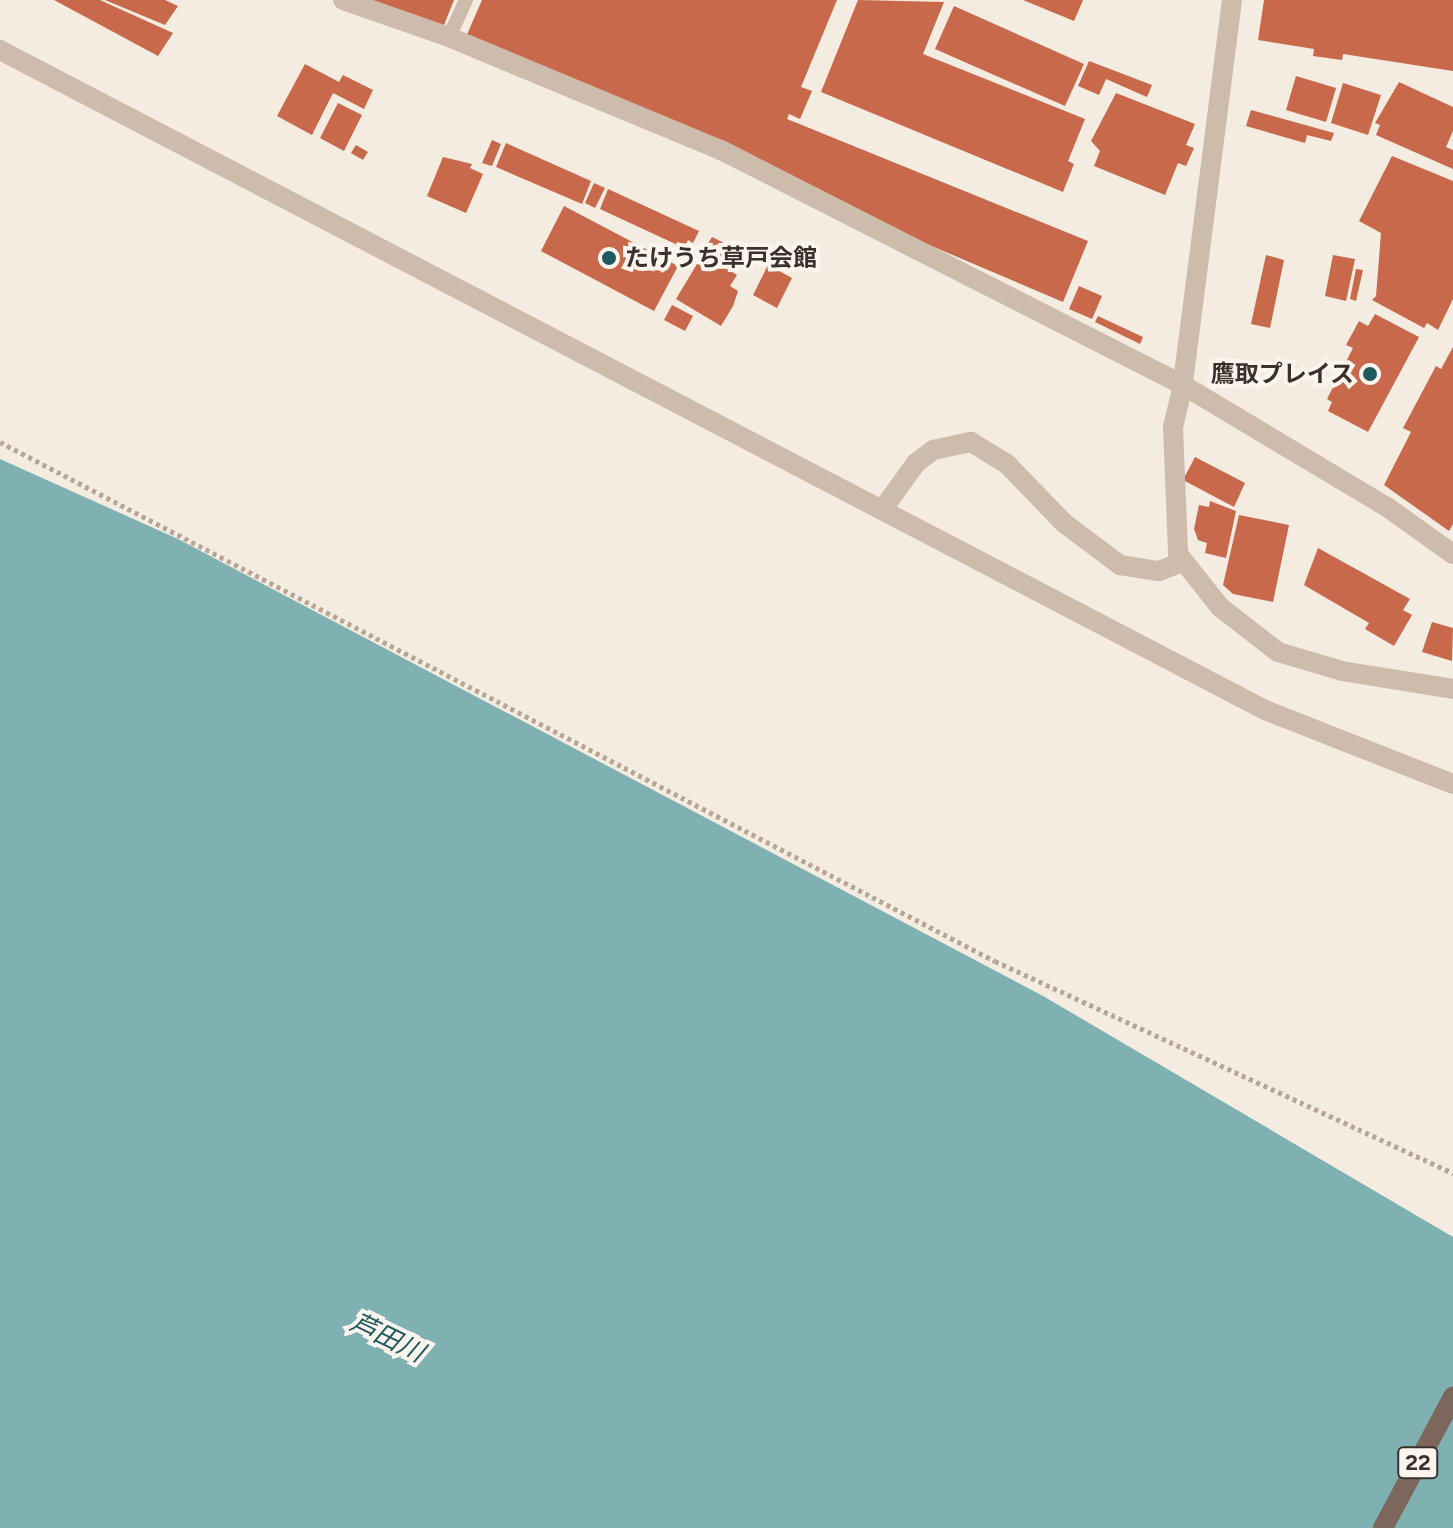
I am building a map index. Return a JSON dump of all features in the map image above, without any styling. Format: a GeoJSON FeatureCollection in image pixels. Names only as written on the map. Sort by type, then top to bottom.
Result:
{"type":"FeatureCollection","features":[{"type":"Feature","properties":{"kind":"main road","name":"22"},"geometry":{"type":"LineString","coordinates":[[1383,1528],[1453,1397]]}},
{"type":"Feature","properties":{"kind":"street"},"geometry":{"type":"LineString","coordinates":[[343,0],[449,37],[721,150],[1387,507],[1453,554]]}},
{"type":"Feature","properties":{"kind":"street"},"geometry":{"type":"LineString","coordinates":[[1232,0],[1181,395],[1173,427],[1172,508],[1183,562],[1220,607],[1278,652],[1342,671],[1453,689]]}},
{"type":"Feature","properties":{"kind":"street"},"geometry":{"type":"LineString","coordinates":[[0,50],[1265,710],[1453,784]]}},
{"type":"Feature","properties":{"kind":"street"},"geometry":{"type":"LineString","coordinates":[[882,510],[924,457],[952,442],[971,442],[1007,464],[1064,523],[1120,565],[1159,571],[1183,562]]}},
{"type":"Feature","properties":{"kind":"lane"},"geometry":{"type":"LineString","coordinates":[[449,37],[466,0]]}},
{"type":"Feature","properties":{"kind":"path"},"geometry":{"type":"LineString","coordinates":[[0,442],[995,961],[1453,1173]]}},
{"type":"Feature","properties":{"kind":"water","name":"芦田川"},"geometry":{"type":"Polygon","coordinates":[[[0,459],[178,539],[1043,996],[1453,1237],[1453,1528],[0,1528],[0,459]]]}},
{"type":"Feature","properties":{"kind":"building"},"geometry":{"type":"Polygon","coordinates":[[[54,0],[100,0],[173,33],[158,56],[54,0]]]}},
{"type":"Feature","properties":{"kind":"building"},"geometry":{"type":"Polygon","coordinates":[[[105,0],[165,0],[178,6],[165,25],[105,0]]]}},
{"type":"Feature","properties":{"kind":"building"},"geometry":{"type":"Polygon","coordinates":[[[349,0],[454,0],[440,35],[349,0]]]}},
{"type":"Feature","properties":{"kind":"building"},"geometry":{"type":"Polygon","coordinates":[[[482,0],[837,0],[801,87],[812,91],[800,119],[789,114],[787,119],[1088,241],[1063,302],[462,46],[482,0]]]}},
{"type":"Feature","properties":{"kind":"building"},"geometry":{"type":"Polygon","coordinates":[[[858,0],[944,2],[923,54],[1085,119],[1068,161],[1074,164],[1063,192],[821,92],[858,0]]]}},
{"type":"Feature","properties":{"kind":"building"},"geometry":{"type":"Polygon","coordinates":[[[1023,0],[1083,0],[1074,21],[1023,0]]]}},
{"type":"Feature","properties":{"kind":"building"},"geometry":{"type":"Polygon","coordinates":[[[1264,0],[1453,0],[1453,71],[1343,54],[1342,60],[1313,56],[1314,49],[1258,40],[1264,0]]]}},
{"type":"Feature","properties":{"kind":"building"},"geometry":{"type":"Polygon","coordinates":[[[954,6],[1084,64],[1065,106],[935,49],[954,6]]]}},
{"type":"Feature","properties":{"kind":"building"},"geometry":{"type":"Polygon","coordinates":[[[1089,61],[1152,85],[1147,97],[1106,79],[1099,95],[1078,86],[1089,61]]]}},
{"type":"Feature","properties":{"kind":"building"},"geometry":{"type":"Polygon","coordinates":[[[305,64],[339,82],[343,75],[373,90],[364,109],[333,93],[312,135],[277,116],[305,64]]]}},
{"type":"Feature","properties":{"kind":"building"},"geometry":{"type":"Polygon","coordinates":[[[1296,76],[1336,88],[1326,122],[1286,110],[1296,76]]]}},
{"type":"Feature","properties":{"kind":"building"},"geometry":{"type":"Polygon","coordinates":[[[1399,82],[1453,107],[1453,131],[1446,147],[1453,150],[1453,169],[1376,135],[1380,125],[1375,123],[1399,82]]]}},
{"type":"Feature","properties":{"kind":"building"},"geometry":{"type":"Polygon","coordinates":[[[1343,83],[1381,95],[1368,135],[1331,123],[1343,83]]]}},
{"type":"Feature","properties":{"kind":"building"},"geometry":{"type":"Polygon","coordinates":[[[1116,93],[1195,124],[1186,145],[1194,148],[1186,166],[1178,163],[1165,195],[1094,166],[1100,151],[1091,141],[1116,93]]]}},
{"type":"Feature","properties":{"kind":"building"},"geometry":{"type":"Polygon","coordinates":[[[338,103],[362,115],[344,151],[320,138],[338,103]]]}},
{"type":"Feature","properties":{"kind":"building"},"geometry":{"type":"Polygon","coordinates":[[[1251,110],[1334,133],[1331,141],[1307,135],[1305,143],[1246,126],[1251,110]]]}},
{"type":"Feature","properties":{"kind":"building"},"geometry":{"type":"Polygon","coordinates":[[[492,140],[501,144],[492,166],[482,163],[492,140]]]}},
{"type":"Feature","properties":{"kind":"building"},"geometry":{"type":"Polygon","coordinates":[[[506,143],[591,181],[582,204],[496,167],[506,143]]]}},
{"type":"Feature","properties":{"kind":"building"},"geometry":{"type":"Polygon","coordinates":[[[356,145],[368,152],[363,160],[351,153],[356,145]]]}},
{"type":"Feature","properties":{"kind":"building"},"geometry":{"type":"Polygon","coordinates":[[[1392,156],[1453,181],[1453,299],[1438,330],[1427,323],[1424,328],[1372,300],[1376,296],[1381,233],[1359,221],[1392,156]]]}},
{"type":"Feature","properties":{"kind":"building"},"geometry":{"type":"Polygon","coordinates":[[[443,157],[472,164],[470,168],[483,174],[466,213],[427,196],[443,157]]]}},
{"type":"Feature","properties":{"kind":"building"},"geometry":{"type":"Polygon","coordinates":[[[594,183],[605,188],[595,208],[585,203],[594,183]]]}},
{"type":"Feature","properties":{"kind":"building"},"geometry":{"type":"Polygon","coordinates":[[[608,189],[699,231],[693,243],[688,240],[684,248],[600,209],[608,189]]]}},
{"type":"Feature","properties":{"kind":"building","name":"たけうち草戸会館"},"geometry":{"type":"Polygon","coordinates":[[[564,206],[678,266],[654,311],[541,251],[564,206]]]}},
{"type":"Feature","properties":{"kind":"building"},"geometry":{"type":"Polygon","coordinates":[[[712,237],[748,255],[738,271],[704,250],[712,237]]]}},
{"type":"Feature","properties":{"kind":"building"},"geometry":{"type":"Polygon","coordinates":[[[703,254],[737,275],[730,286],[738,291],[721,326],[676,299],[703,254]]]}},
{"type":"Feature","properties":{"kind":"building"},"geometry":{"type":"Polygon","coordinates":[[[1266,255],[1284,260],[1270,328],[1251,324],[1266,255]]]}},
{"type":"Feature","properties":{"kind":"building"},"geometry":{"type":"Polygon","coordinates":[[[1333,255],[1355,259],[1346,301],[1325,296],[1333,255]]]}},
{"type":"Feature","properties":{"kind":"building"},"geometry":{"type":"Polygon","coordinates":[[[768,265],[792,278],[777,308],[753,295],[768,265]]]}},
{"type":"Feature","properties":{"kind":"building"},"geometry":{"type":"Polygon","coordinates":[[[1356,269],[1363,270],[1356,301],[1350,299],[1356,269]]]}},
{"type":"Feature","properties":{"kind":"building"},"geometry":{"type":"Polygon","coordinates":[[[1079,286],[1102,296],[1092,319],[1069,309],[1079,286]]]}},
{"type":"Feature","properties":{"kind":"building"},"geometry":{"type":"Polygon","coordinates":[[[672,305],[693,316],[685,331],[664,320],[672,305]]]}},
{"type":"Feature","properties":{"kind":"building","name":"鷹取プレイス"},"geometry":{"type":"Polygon","coordinates":[[[1375,314],[1419,337],[1368,432],[1328,411],[1332,402],[1327,399],[1353,348],[1346,345],[1359,321],[1368,326],[1375,314]]]}},
{"type":"Feature","properties":{"kind":"building"},"geometry":{"type":"Polygon","coordinates":[[[1098,316],[1143,337],[1140,344],[1095,322],[1098,316]]]}},
{"type":"Feature","properties":{"kind":"building"},"geometry":{"type":"Polygon","coordinates":[[[1453,347],[1453,524],[1449,531],[1384,485],[1411,432],[1403,428],[1436,366],[1441,369],[1453,347]]]}},
{"type":"Feature","properties":{"kind":"building"},"geometry":{"type":"Polygon","coordinates":[[[1195,457],[1245,483],[1234,507],[1183,480],[1195,457]]]}},
{"type":"Feature","properties":{"kind":"building"},"geometry":{"type":"Polygon","coordinates":[[[1210,501],[1236,511],[1226,558],[1205,553],[1207,543],[1198,540],[1194,529],[1199,505],[1209,507],[1210,501]]]}},
{"type":"Feature","properties":{"kind":"building"},"geometry":{"type":"Polygon","coordinates":[[[1239,515],[1289,525],[1273,602],[1233,594],[1223,585],[1239,515]]]}},
{"type":"Feature","properties":{"kind":"building"},"geometry":{"type":"Polygon","coordinates":[[[1318,548],[1410,599],[1403,610],[1412,615],[1394,646],[1365,629],[1369,623],[1304,585],[1318,548]]]}},
{"type":"Feature","properties":{"kind":"building"},"geometry":{"type":"Polygon","coordinates":[[[1432,622],[1453,628],[1452,661],[1422,652],[1432,622]]]}},
{"type":"Feature","properties":{"kind":"place","name":"たけうち草戸会館"},"geometry":{"type":"Point","coordinates":[609,258]}},
{"type":"Feature","properties":{"kind":"place","name":"鷹取プレイス"},"geometry":{"type":"Point","coordinates":[1370,374]}}]}
